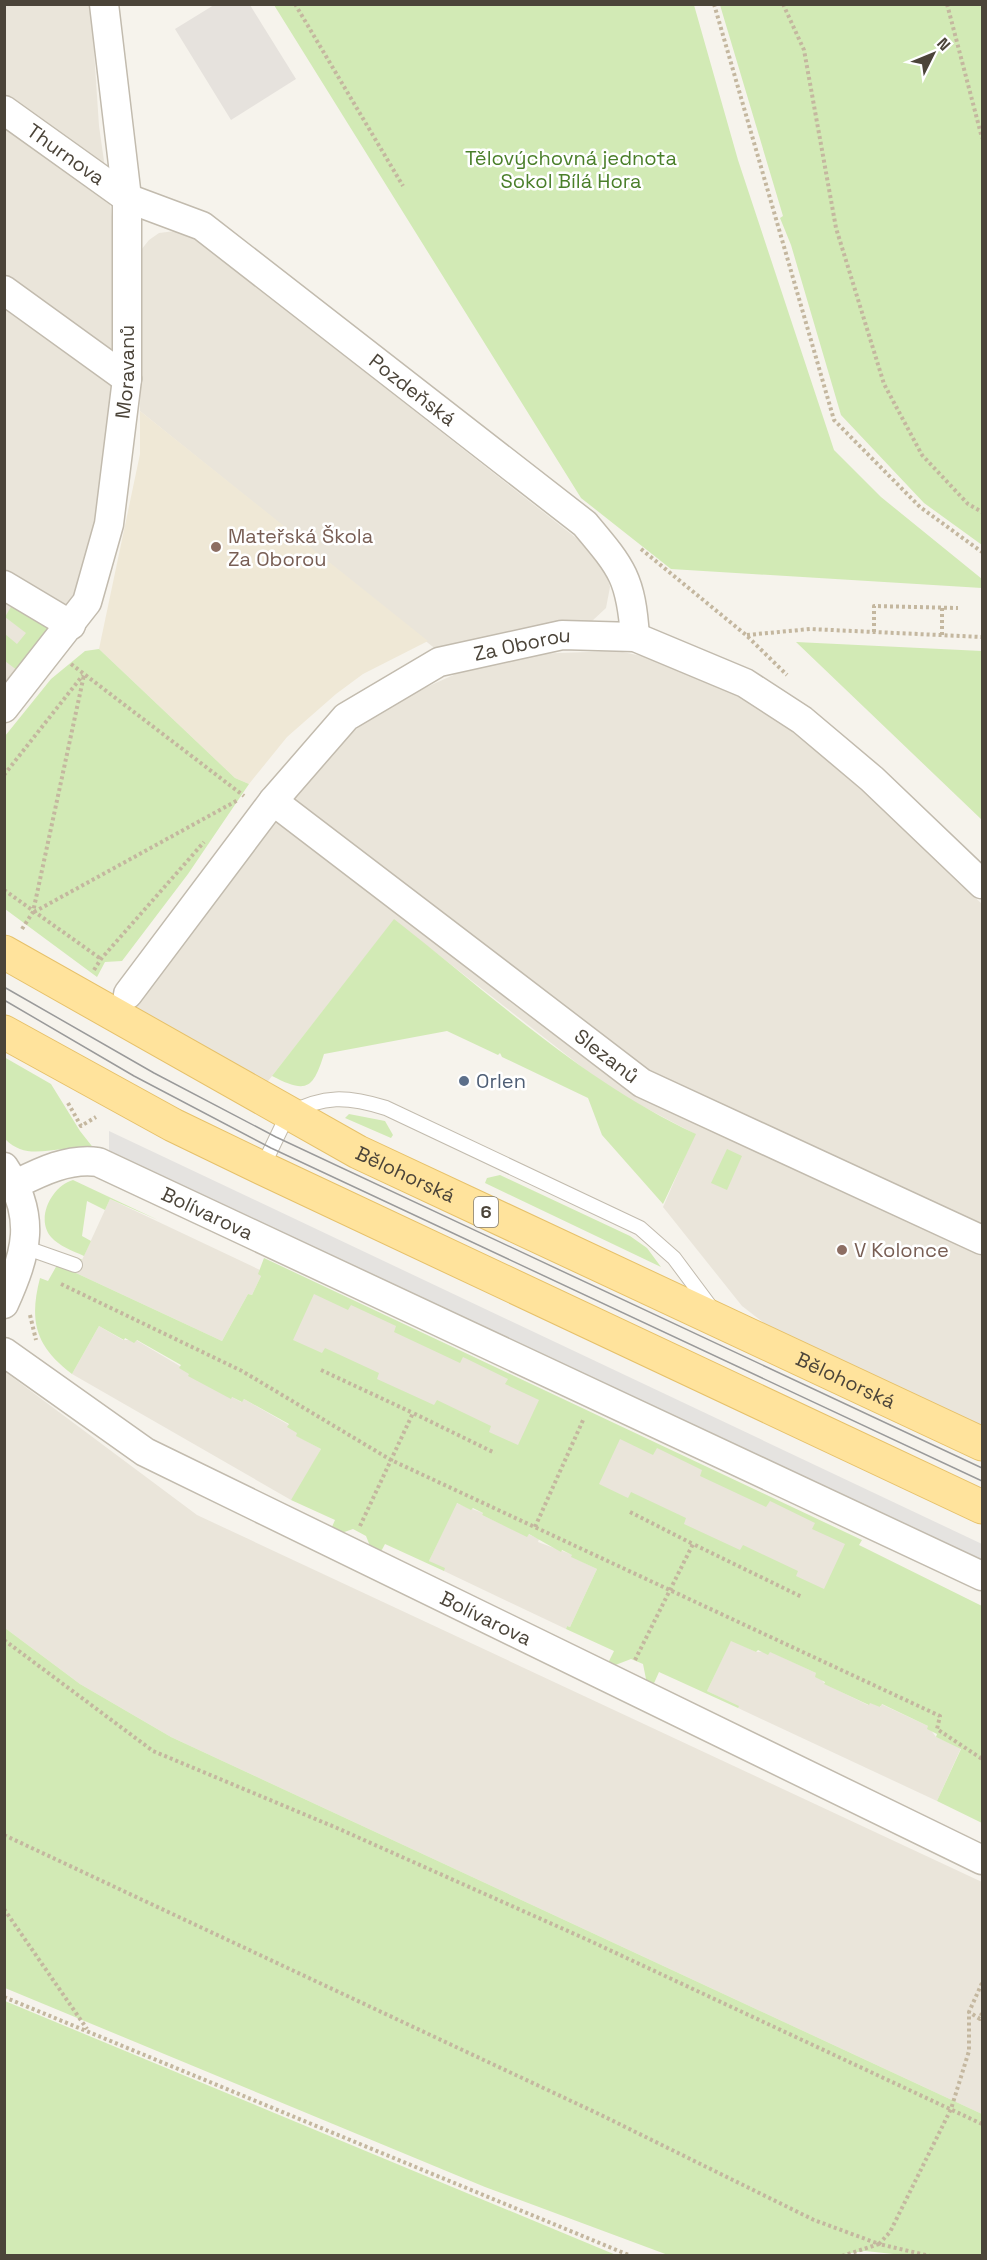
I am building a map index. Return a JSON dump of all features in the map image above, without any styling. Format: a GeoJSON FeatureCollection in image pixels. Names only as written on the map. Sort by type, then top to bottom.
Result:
{"type":"FeatureCollection","features":[{"type":"Feature","properties":{"kind":"main road","name":"Bělohorská"},"geometry":{"type":"LineString","coordinates":[[4,952],[358,1152],[982,1444]]}},
{"type":"Feature","properties":{"kind":"main road"},"geometry":{"type":"LineString","coordinates":[[4,1032],[173,1125],[982,1507]]}},
{"type":"Feature","properties":{"kind":"street","name":"Moravanů"},"geometry":{"type":"LineString","coordinates":[[4,708],[71,626],[87,602],[110,524],[127,379],[127,198],[104,4]]}},
{"type":"Feature","properties":{"kind":"street","name":"Thurnova"},"geometry":{"type":"LineString","coordinates":[[4,110],[127,198]]}},
{"type":"Feature","properties":{"kind":"street","name":"Pozdeňská"},"geometry":{"type":"LineString","coordinates":[[127,198],[202,226],[585,524],[620,566],[633,600],[635,637]]}},
{"type":"Feature","properties":{"kind":"street"},"geometry":{"type":"LineString","coordinates":[[4,290],[127,379]]}},
{"type":"Feature","properties":{"kind":"street"},"geometry":{"type":"LineString","coordinates":[[4,585],[71,626]]}},
{"type":"Feature","properties":{"kind":"street","name":"Za Oborou"},"geometry":{"type":"LineString","coordinates":[[128,994],[262,795],[346,717],[439,662],[562,635],[635,637],[745,683],[802,720],[872,779],[982,884]]}},
{"type":"Feature","properties":{"kind":"street","name":"Slezanů"},"geometry":{"type":"LineString","coordinates":[[262,795],[642,1083],[982,1240]]}},
{"type":"Feature","properties":{"kind":"street","name":"Bolívarova"},"geometry":{"type":"LineString","coordinates":[[17,1309],[24,1247],[25,1211],[10,1176],[82,1160],[98,1162],[982,1576]]}},
{"type":"Feature","properties":{"kind":"street","name":"Bolívarova"},"geometry":{"type":"LineString","coordinates":[[4,1352],[145,1452],[982,1860]]}},
{"type":"Feature","properties":{"kind":"lane"},"geometry":{"type":"LineString","coordinates":[[262,1168],[288,1114],[310,1102],[327,1098],[369,1103],[624,1220],[659,1242],[687,1273],[711,1307],[732,1327]]}},
{"type":"Feature","properties":{"kind":"lane"},"geometry":{"type":"LineString","coordinates":[[24,1247],[75,1265]]}},
{"type":"Feature","properties":{"kind":"path"},"geometry":{"type":"LineString","coordinates":[[295,4],[403,186]]}},
{"type":"Feature","properties":{"kind":"path"},"geometry":{"type":"LineString","coordinates":[[714,4],[834,420],[920,507],[982,552]]}},
{"type":"Feature","properties":{"kind":"path"},"geometry":{"type":"LineString","coordinates":[[783,4],[804,50],[836,228],[884,384],[922,454],[968,504],[982,512]]}},
{"type":"Feature","properties":{"kind":"path"},"geometry":{"type":"LineString","coordinates":[[947,4],[982,138]]}},
{"type":"Feature","properties":{"kind":"path"},"geometry":{"type":"LineString","coordinates":[[632,545],[642,549],[764,652]]}},
{"type":"Feature","properties":{"kind":"path"},"geometry":{"type":"LineString","coordinates":[[874,632],[874,606],[958,609]]}},
{"type":"Feature","properties":{"kind":"path"},"geometry":{"type":"LineString","coordinates":[[942,608],[942,635]]}},
{"type":"Feature","properties":{"kind":"path"},"geometry":{"type":"LineString","coordinates":[[746,635],[810,629],[982,637]]}},
{"type":"Feature","properties":{"kind":"path"},"geometry":{"type":"LineString","coordinates":[[52,648],[84,675],[245,796],[262,795]]}},
{"type":"Feature","properties":{"kind":"path"},"geometry":{"type":"LineString","coordinates":[[4,775],[84,675]]}},
{"type":"Feature","properties":{"kind":"path"},"geometry":{"type":"LineString","coordinates":[[24,925],[33,912],[84,675]]}},
{"type":"Feature","properties":{"kind":"path"},"geometry":{"type":"LineString","coordinates":[[33,912],[245,796],[262,795]]}},
{"type":"Feature","properties":{"kind":"path"},"geometry":{"type":"LineString","coordinates":[[230,813],[245,796]]}},
{"type":"Feature","properties":{"kind":"path"},"geometry":{"type":"LineString","coordinates":[[92,973],[101,959],[207,839]]}},
{"type":"Feature","properties":{"kind":"path"},"geometry":{"type":"LineString","coordinates":[[4,890],[101,959]]}},
{"type":"Feature","properties":{"kind":"path"},"geometry":{"type":"LineString","coordinates":[[58,1283],[242,1371],[391,1460],[940,1716],[937,1729],[982,1759]]}},
{"type":"Feature","properties":{"kind":"path"},"geometry":{"type":"LineString","coordinates":[[17,1309],[42,1349]]}},
{"type":"Feature","properties":{"kind":"path"},"geometry":{"type":"LineString","coordinates":[[321,1370],[495,1453]]}},
{"type":"Feature","properties":{"kind":"path"},"geometry":{"type":"LineString","coordinates":[[535,1527],[594,1395]]}},
{"type":"Feature","properties":{"kind":"path"},"geometry":{"type":"LineString","coordinates":[[348,1551],[413,1413]]}},
{"type":"Feature","properties":{"kind":"path"},"geometry":{"type":"LineString","coordinates":[[630,1512],[802,1597]]}},
{"type":"Feature","properties":{"kind":"path"},"geometry":{"type":"LineString","coordinates":[[622,1685],[693,1544]]}},
{"type":"Feature","properties":{"kind":"path"},"geometry":{"type":"LineString","coordinates":[[4,1640],[153,1751],[337,1828],[577,1935],[982,2124]]}},
{"type":"Feature","properties":{"kind":"path"},"geometry":{"type":"LineString","coordinates":[[4,1835],[601,2115],[814,2220],[879,2244],[930,2256]]}},
{"type":"Feature","properties":{"kind":"path"},"geometry":{"type":"LineString","coordinates":[[4,1909],[88,2030]]}},
{"type":"Feature","properties":{"kind":"path"},"geometry":{"type":"LineString","coordinates":[[842,2256],[879,2244],[890,2232],[951,2109],[969,2051],[969,2012],[982,1983]]}},
{"type":"Feature","properties":{"kind":"path"},"geometry":{"type":"LineString","coordinates":[[4,1997],[631,2256]]}},
{"type":"Feature","properties":{"kind":"path"},"geometry":{"type":"LineString","coordinates":[[969,2012],[980,2019],[982,2013]]}},
{"type":"Feature","properties":{"kind":"shaded area"},"geometry":{"type":"Polygon","coordinates":[[[5,5],[91,5],[99,126],[112,217],[117,308],[108,449],[80,595],[5,699],[5,5]]]}},
{"type":"Feature","properties":{"kind":"shaded area"},"geometry":{"type":"Polygon","coordinates":[[[214,5],[250,5],[296,79],[231,120],[175,29],[214,5]]]}},
{"type":"Feature","properties":{"kind":"shaded area"},"geometry":{"type":"Polygon","coordinates":[[[175,231],[193,237],[589,548],[605,567],[610,587],[606,608],[591,622],[443,655],[140,411],[141,250],[159,233],[175,231]]]}},
{"type":"Feature","properties":{"kind":"shaded area","name":"Mateřská Škola Za Oborou"},"geometry":{"type":"Polygon","coordinates":[[[140,411],[428,641],[363,674],[336,694],[287,737],[249,784],[235,778],[99,649],[140,454],[140,411]]]}},
{"type":"Feature","properties":{"kind":"shaded area"},"geometry":{"type":"Polygon","coordinates":[[[618,651],[661,660],[752,699],[823,752],[982,904],[982,1429],[777,1333],[742,1306],[663,1207],[695,1134],[627,1098],[587,1071],[394,920],[265,1085],[127,1011],[293,794],[341,742],[371,717],[409,695],[469,668],[530,654],[618,651]]]}},
{"type":"Feature","properties":{"kind":"shaded area"},"geometry":{"type":"Polygon","coordinates":[[[109,1131],[982,1544],[982,1567],[109,1153],[109,1131]]]}},
{"type":"Feature","properties":{"kind":"shaded area"},"geometry":{"type":"Polygon","coordinates":[[[110,1199],[260,1270],[261,1276],[252,1295],[248,1294],[222,1341],[76,1273],[110,1199]]]}},
{"type":"Feature","properties":{"kind":"shaded area"},"geometry":{"type":"Polygon","coordinates":[[[312,1290],[350,1301],[513,1378],[543,1398],[519,1449],[288,1341],[312,1290]]]}},
{"type":"Feature","properties":{"kind":"shaded area"},"geometry":{"type":"Polygon","coordinates":[[[99,1326],[123,1340],[136,1340],[241,1402],[244,1399],[289,1425],[298,1433],[297,1436],[321,1449],[294,1498],[291,1500],[72,1374],[99,1326]]]}},
{"type":"Feature","properties":{"kind":"shaded area"},"geometry":{"type":"Polygon","coordinates":[[[4,1371],[197,1515],[982,1882],[982,2114],[171,1737],[80,1684],[5,1628],[4,1371]]]}},
{"type":"Feature","properties":{"kind":"shaded area"},"geometry":{"type":"Polygon","coordinates":[[[618,1434],[653,1444],[821,1523],[849,1542],[825,1593],[595,1485],[618,1434]]]}},
{"type":"Feature","properties":{"kind":"shaded area"},"geometry":{"type":"Polygon","coordinates":[[[456,1503],[483,1513],[482,1515],[527,1536],[528,1534],[539,1539],[538,1542],[573,1555],[572,1557],[597,1569],[570,1627],[567,1626],[566,1629],[444,1571],[429,1561],[456,1503]]]}},
{"type":"Feature","properties":{"kind":"shaded area"},"geometry":{"type":"Polygon","coordinates":[[[731,1640],[756,1652],[769,1651],[816,1673],[825,1684],[868,1705],[869,1702],[881,1707],[881,1704],[928,1726],[936,1737],[961,1748],[937,1801],[738,1708],[707,1691],[731,1640]]]}},
{"type":"Feature","properties":{"kind":"green space","name":"Tělovýchovná jednota Sokol Bílá Hora"},"geometry":{"type":"Polygon","coordinates":[[[274,5],[694,5],[738,160],[834,450],[881,497],[982,579],[982,588],[671,569],[581,498],[274,5]]]}},
{"type":"Feature","properties":{"kind":"green space"},"geometry":{"type":"Polygon","coordinates":[[[720,5],[982,5],[982,545],[924,503],[841,415],[791,245],[780,218],[783,216],[720,5]]]}},
{"type":"Feature","properties":{"kind":"green space"},"geometry":{"type":"Polygon","coordinates":[[[15,600],[49,628],[22,674],[5,661],[5,634],[17,644],[26,633],[5,617],[15,600]]]}},
{"type":"Feature","properties":{"kind":"green space"},"geometry":{"type":"Polygon","coordinates":[[[796,642],[982,651],[982,820],[796,642]]]}},
{"type":"Feature","properties":{"kind":"green space"},"geometry":{"type":"Polygon","coordinates":[[[99,649],[235,778],[249,784],[188,874],[122,961],[105,962],[97,977],[5,909],[5,736],[51,679],[85,651],[99,649]]]}},
{"type":"Feature","properties":{"kind":"green space"},"geometry":{"type":"Polygon","coordinates":[[[394,919],[539,1036],[615,1089],[696,1134],[663,1204],[602,1135],[588,1098],[502,1057],[500,1053],[498,1055],[447,1031],[324,1054],[316,1075],[307,1085],[293,1085],[272,1076],[394,919]]]}},
{"type":"Feature","properties":{"kind":"green space"},"geometry":{"type":"Polygon","coordinates":[[[4,1057],[51,1084],[80,1131],[95,1150],[34,1152],[19,1149],[5,1139],[4,1057]]]}},
{"type":"Feature","properties":{"kind":"green space"},"geometry":{"type":"Polygon","coordinates":[[[349,1114],[385,1121],[393,1135],[391,1138],[345,1118],[349,1114]]]}},
{"type":"Feature","properties":{"kind":"green space"},"geometry":{"type":"Polygon","coordinates":[[[727,1149],[742,1156],[727,1190],[711,1183],[727,1149]]]}},
{"type":"Feature","properties":{"kind":"green space"},"geometry":{"type":"Polygon","coordinates":[[[500,1175],[630,1236],[647,1248],[661,1267],[485,1183],[487,1178],[500,1175]]]}},
{"type":"Feature","properties":{"kind":"green space"},"geometry":{"type":"Polygon","coordinates":[[[73,1180],[158,1220],[110,1199],[105,1210],[87,1201],[82,1236],[91,1241],[84,1256],[71,1250],[51,1237],[46,1229],[45,1212],[58,1189],[73,1180]]]}},
{"type":"Feature","properties":{"kind":"green space"},"geometry":{"type":"Polygon","coordinates":[[[264,1258],[862,1540],[859,1545],[982,1606],[982,1823],[937,1801],[961,1749],[936,1737],[937,1734],[927,1729],[928,1726],[882,1704],[880,1707],[870,1703],[869,1705],[824,1684],[825,1682],[815,1677],[816,1673],[770,1652],[768,1655],[758,1650],[756,1652],[731,1641],[707,1691],[739,1706],[738,1708],[659,1672],[651,1690],[648,1689],[643,1664],[631,1659],[605,1669],[614,1651],[566,1629],[567,1626],[570,1627],[597,1569],[529,1534],[527,1537],[482,1515],[483,1513],[473,1508],[471,1510],[457,1503],[429,1561],[445,1568],[444,1571],[385,1544],[376,1561],[366,1536],[353,1529],[327,1538],[335,1520],[291,1500],[321,1449],[296,1436],[297,1433],[287,1427],[289,1424],[244,1399],[242,1402],[232,1397],[231,1399],[188,1376],[189,1374],[179,1368],[181,1365],[137,1340],[134,1343],[125,1338],[124,1340],[99,1326],[72,1374],[50,1353],[38,1332],[35,1307],[40,1278],[48,1281],[57,1265],[82,1259],[76,1273],[222,1341],[248,1294],[252,1295],[261,1276],[258,1274],[264,1258]],[[314,1294],[293,1340],[322,1353],[325,1348],[379,1373],[377,1379],[434,1405],[437,1400],[491,1426],[489,1432],[518,1445],[539,1400],[505,1384],[508,1379],[463,1357],[460,1363],[394,1332],[396,1326],[351,1305],[348,1310],[314,1294]],[[620,1439],[599,1484],[628,1498],[631,1492],[686,1518],[684,1524],[740,1550],[743,1545],[798,1571],[796,1576],[824,1589],[845,1544],[812,1529],[815,1523],[770,1501],[766,1507],[700,1476],[702,1470],[657,1448],[653,1455],[620,1439]]]}},
{"type":"Feature","properties":{"kind":"green space"},"geometry":{"type":"Polygon","coordinates":[[[5,1628],[80,1684],[171,1737],[982,2114],[982,2255],[912,2256],[865,2251],[830,2256],[668,2255],[485,2187],[5,1988],[5,1628]]]}},
{"type":"Feature","properties":{"kind":"green space"},"geometry":{"type":"Polygon","coordinates":[[[5,2001],[616,2255],[5,2255],[5,2001]]]}},
{"type":"Feature","properties":{"kind":"tram line"},"geometry":{"type":"LineString","coordinates":[[4,987],[154,1073],[276,1137],[982,1468]]}},
{"type":"Feature","properties":{"kind":"tram line"},"geometry":{"type":"LineString","coordinates":[[4,1000],[134,1076],[271,1148],[982,1481]]}},
{"type":"Feature","properties":{"kind":"place","name":"Mateřská Škola Za Oborou"},"geometry":{"type":"Point","coordinates":[216,547]}},
{"type":"Feature","properties":{"kind":"place","name":"Orlen"},"geometry":{"type":"Point","coordinates":[464,1081]}},
{"type":"Feature","properties":{"kind":"place","name":"V Kolonce"},"geometry":{"type":"Point","coordinates":[842,1250]}}]}
